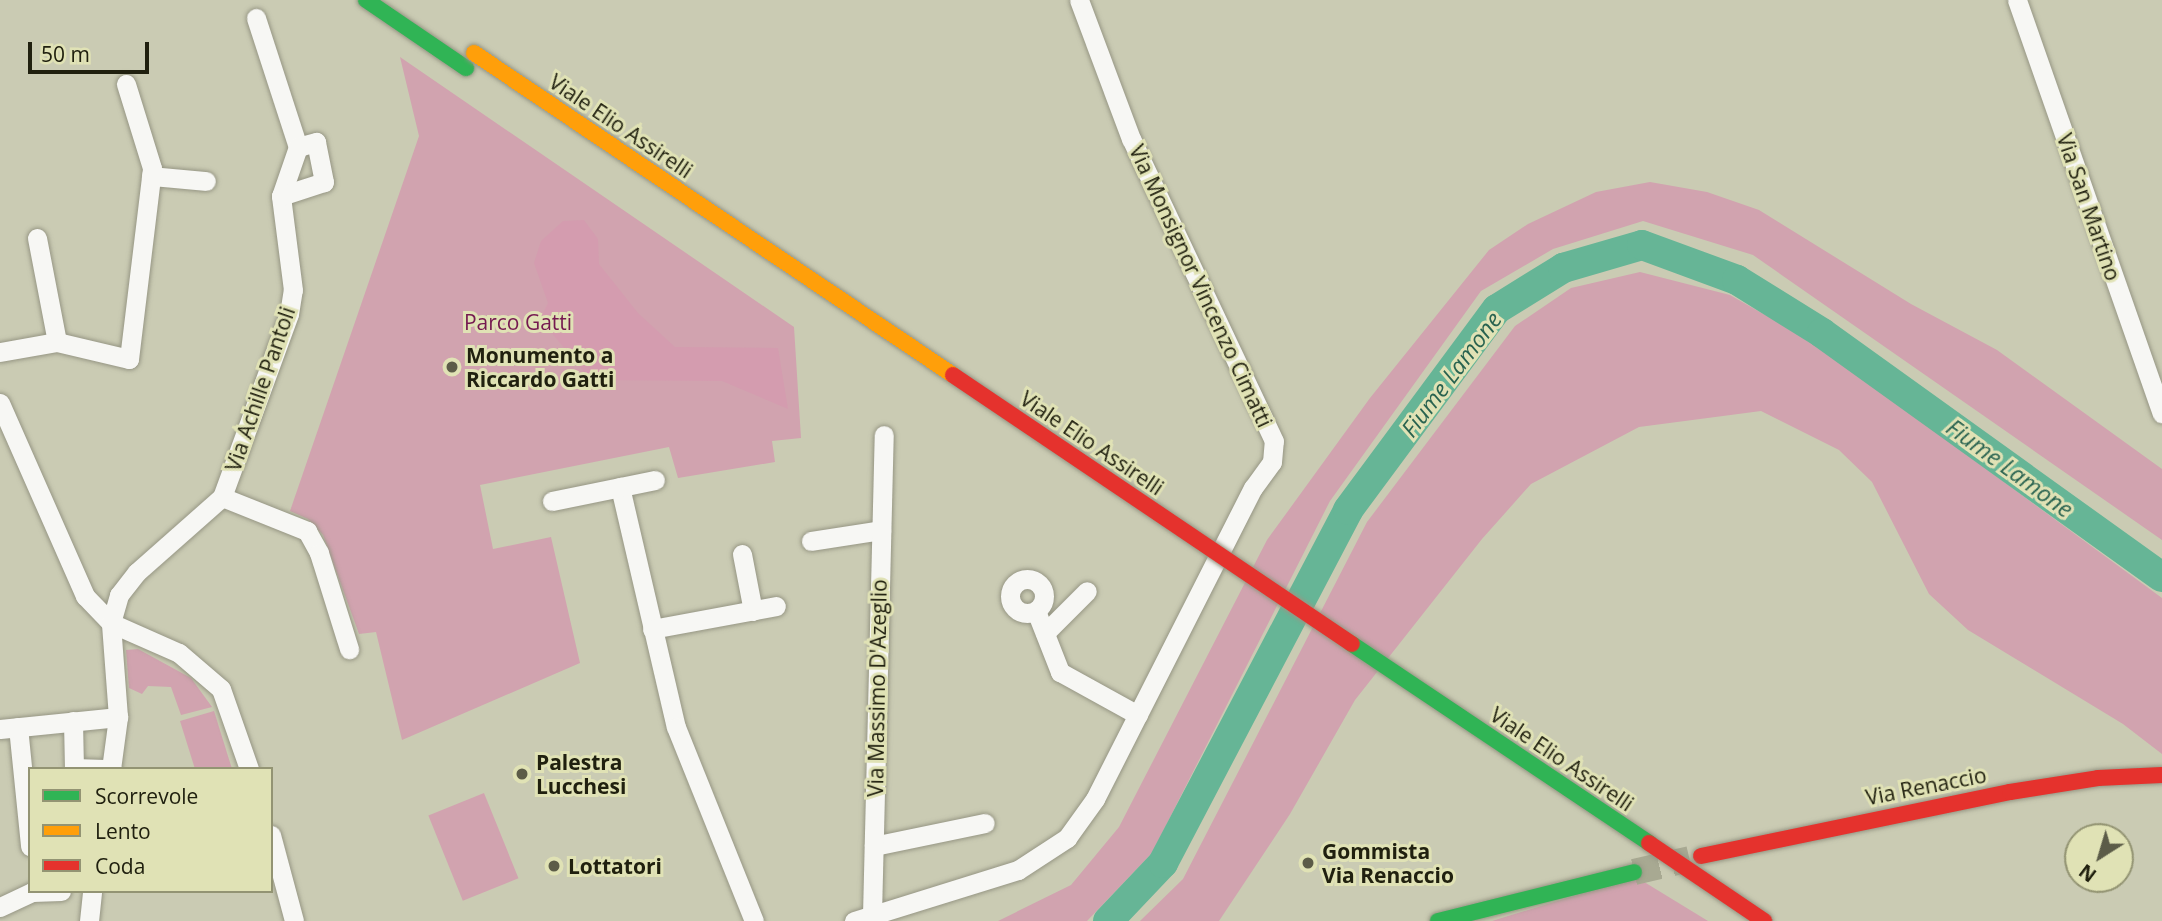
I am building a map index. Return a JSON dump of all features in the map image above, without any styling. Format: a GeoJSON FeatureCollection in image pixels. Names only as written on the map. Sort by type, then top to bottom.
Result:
{"type":"FeatureCollection","features":[{"type":"Feature","properties":{"kind":"main road","name":"Viale Elio Assirelli"},"geometry":{"type":"LineString","coordinates":[[366,0],[1735,921]]}},
{"type":"Feature","properties":{"kind":"main road","name":"Viale Elio Assirelli"},"geometry":{"type":"LineString","coordinates":[[395,0],[1764,921]]}},
{"type":"Feature","properties":{"kind":"main road","name":"Via Renaccio"},"geometry":{"type":"LineString","coordinates":[[1701,856],[2010,792],[2098,778],[2162,775]]}},
{"type":"Feature","properties":{"kind":"main road"},"geometry":{"type":"LineString","coordinates":[[1438,921],[1634,872]]}},
{"type":"Feature","properties":{"kind":"street","name":"Via Monsignor Vincenzo Cimatti"},"geometry":{"type":"LineString","coordinates":[[863,918],[1018,870],[1066,838],[1095,799],[1253,488],[1272,462],[1274,441],[1131,139],[1079,0]]}},
{"type":"Feature","properties":{"kind":"street","name":"Via San Martino"},"geometry":{"type":"LineString","coordinates":[[2017,0],[2162,413]]}},
{"type":"Feature","properties":{"kind":"street"},"geometry":{"type":"LineString","coordinates":[[257,18],[298,147],[316,142],[324,182],[281,195]]}},
{"type":"Feature","properties":{"kind":"street"},"geometry":{"type":"LineString","coordinates":[[0,352],[57,342],[129,359],[151,176],[126,84]]}},
{"type":"Feature","properties":{"kind":"street","name":"Via Achille Pantoli"},"geometry":{"type":"LineString","coordinates":[[111,623],[119,595],[137,572],[222,498],[289,314],[293,290],[281,195],[298,147]]}},
{"type":"Feature","properties":{"kind":"street"},"geometry":{"type":"LineString","coordinates":[[151,176],[206,181]]}},
{"type":"Feature","properties":{"kind":"street"},"geometry":{"type":"LineString","coordinates":[[37,238],[57,342]]}},
{"type":"Feature","properties":{"kind":"street"},"geometry":{"type":"LineString","coordinates":[[0,402],[85,596],[111,623],[179,653],[221,689],[248,767]]}},
{"type":"Feature","properties":{"kind":"street","name":"Via Massimo D'Azeglio"},"geometry":{"type":"LineString","coordinates":[[863,918],[874,846],[884,435]]}},
{"type":"Feature","properties":{"kind":"street"},"geometry":{"type":"LineString","coordinates":[[552,501],[655,480]]}},
{"type":"Feature","properties":{"kind":"street"},"geometry":{"type":"LineString","coordinates":[[620,487],[676,727],[754,921]]}},
{"type":"Feature","properties":{"kind":"street","name":"Via Achille Pantoli"},"geometry":{"type":"LineString","coordinates":[[222,498],[307,531],[319,553],[349,649]]}},
{"type":"Feature","properties":{"kind":"street"},"geometry":{"type":"LineString","coordinates":[[811,541],[881,530]]}},
{"type":"Feature","properties":{"kind":"street"},"geometry":{"type":"LineString","coordinates":[[742,554],[753,611]]}},
{"type":"Feature","properties":{"kind":"street"},"geometry":{"type":"LineString","coordinates":[[1045,633],[1087,591]]}},
{"type":"Feature","properties":{"kind":"street"},"geometry":{"type":"LineString","coordinates":[[652,629],[776,607]]}},
{"type":"Feature","properties":{"kind":"street"},"geometry":{"type":"LineString","coordinates":[[1036,611],[1060,672],[1138,715]]}},
{"type":"Feature","properties":{"kind":"street"},"geometry":{"type":"LineString","coordinates":[[111,623],[118,717],[111,767]]}},
{"type":"Feature","properties":{"kind":"street"},"geometry":{"type":"LineString","coordinates":[[28,835],[9,728],[118,717]]}},
{"type":"Feature","properties":{"kind":"street"},"geometry":{"type":"LineString","coordinates":[[73,721],[74,767]]}},
{"type":"Feature","properties":{"kind":"street"},"geometry":{"type":"LineString","coordinates":[[874,846],[985,823]]}},
{"type":"Feature","properties":{"kind":"street"},"geometry":{"type":"LineString","coordinates":[[273,842],[294,921]]}},
{"type":"Feature","properties":{"kind":"street"},"geometry":{"type":"LineString","coordinates":[[0,907],[30,893]]}},
{"type":"Feature","properties":{"kind":"street"},"geometry":{"type":"LineString","coordinates":[[89,921],[92,893]]}},
{"type":"Feature","properties":{"kind":"green space","name":"Parco Gatti"},"geometry":{"type":"Polygon","coordinates":[[[400,57],[794,327],[801,438],[772,441],[775,462],[678,478],[669,447],[480,485],[493,549],[551,537],[580,663],[402,740],[376,632],[359,634],[323,535],[308,519],[290,511],[419,136],[400,57]]]}},
{"type":"Feature","properties":{"kind":"green space"},"geometry":{"type":"Polygon","coordinates":[[[1650,182],[1707,192],[1759,210],[1911,304],[1997,350],[2162,469],[2162,540],[1753,255],[1643,221],[1553,249],[1481,291],[1330,501],[1152,853],[1087,921],[998,921],[1071,885],[1119,827],[1267,540],[1370,398],[1489,250],[1528,224],[1596,192],[1650,182]]]}},
{"type":"Feature","properties":{"kind":"green space"},"geometry":{"type":"Polygon","coordinates":[[[1640,272],[1730,295],[1816,344],[2162,598],[2162,754],[2123,724],[1968,630],[1929,594],[1872,482],[1839,450],[1761,411],[1639,427],[1531,484],[1482,539],[1355,700],[1290,814],[1219,921],[1140,921],[1183,879],[1367,522],[1515,326],[1571,288],[1640,272]]]}},
{"type":"Feature","properties":{"kind":"green space"},"geometry":{"type":"Polygon","coordinates":[[[138,649],[191,678],[212,707],[181,715],[171,687],[148,686],[142,694],[129,688],[126,650],[138,649]]]}},
{"type":"Feature","properties":{"kind":"green space"},"geometry":{"type":"Polygon","coordinates":[[[214,711],[231,767],[194,767],[180,721],[214,711]]]}},
{"type":"Feature","properties":{"kind":"green space"},"geometry":{"type":"Polygon","coordinates":[[[484,793],[518,878],[463,901],[428,815],[484,793]]]}},
{"type":"Feature","properties":{"kind":"green space"},"geometry":{"type":"Polygon","coordinates":[[[1636,877],[1708,921],[1492,921],[1636,877]]]}},
{"type":"Feature","properties":{"kind":"shaded area"},"geometry":{"type":"Polygon","coordinates":[[[584,220],[598,239],[599,264],[638,313],[675,347],[778,348],[788,409],[722,381],[591,380],[540,319],[548,303],[534,263],[541,241],[563,221],[584,220]]]}},
{"type":"Feature","properties":{"kind":"waterway","name":"Fiume Lamone"},"geometry":{"type":"LineString","coordinates":[[1108,921],[1163,863],[1348,510],[1497,309],[1563,268],[1642,245],[1737,280],[1822,333],[2162,577]]}},
{"type":"Feature","properties":{"kind":"tunnel"},"geometry":{"type":"LineString","coordinates":[[1634,872],[1690,859]]}},
{"type":"Feature","properties":{"kind":"traffic: fast"},"geometry":{"type":"LineString","coordinates":[[366,0],[466,68]]}},
{"type":"Feature","properties":{"kind":"traffic: fast"},"geometry":{"type":"LineString","coordinates":[[1352,644],[1649,843]]}},
{"type":"Feature","properties":{"kind":"traffic: fast"},"geometry":{"type":"LineString","coordinates":[[1438,921],[1634,872]]}},
{"type":"Feature","properties":{"kind":"traffic: jam"},"geometry":{"type":"LineString","coordinates":[[953,375],[1352,644]]}},
{"type":"Feature","properties":{"kind":"traffic: jam"},"geometry":{"type":"LineString","coordinates":[[1701,856],[2010,792],[2098,778],[2162,775]]}},
{"type":"Feature","properties":{"kind":"traffic: jam"},"geometry":{"type":"LineString","coordinates":[[1649,843],[1764,921]]}},
{"type":"Feature","properties":{"kind":"traffic: slow"},"geometry":{"type":"LineString","coordinates":[[474,53],[953,375]]}},
{"type":"Feature","properties":{"kind":"place","name":"Monumento a Riccardo Gatti"},"geometry":{"type":"Point","coordinates":[452,367]}},
{"type":"Feature","properties":{"kind":"place","name":"Palestra Lucchesi"},"geometry":{"type":"Point","coordinates":[522,774]}},
{"type":"Feature","properties":{"kind":"place","name":"Gommista Via Renaccio"},"geometry":{"type":"Point","coordinates":[1308,863]}},
{"type":"Feature","properties":{"kind":"place","name":"Lottatori"},"geometry":{"type":"Point","coordinates":[554,866]}}]}
